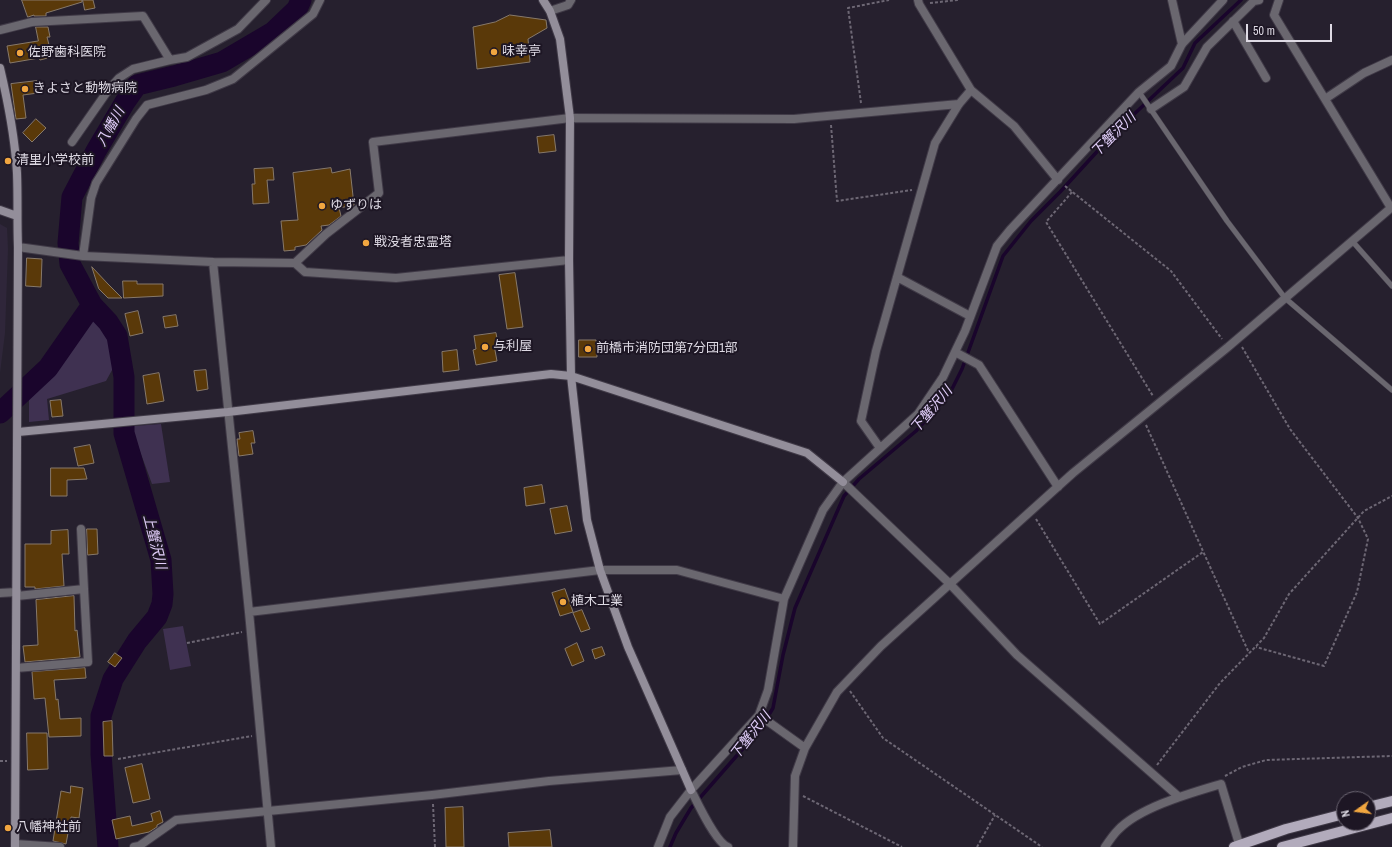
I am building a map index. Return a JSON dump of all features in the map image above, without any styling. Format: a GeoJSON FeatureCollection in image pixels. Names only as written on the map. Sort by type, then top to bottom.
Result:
{"type":"FeatureCollection","features":[{"type":"Feature","properties":{"kind":"main road"},"geometry":{"type":"LineString","coordinates":[[1376,805],[1392,801]]}},
{"type":"Feature","properties":{"kind":"main road"},"geometry":{"type":"LineString","coordinates":[[1238,846],[1286,829],[1336,816]]}},
{"type":"Feature","properties":{"kind":"main road"},"geometry":{"type":"LineString","coordinates":[[1282,847],[1392,818]]}},
{"type":"Feature","properties":{"kind":"street"},"geometry":{"type":"LineString","coordinates":[[72,142],[109,89],[119,78],[133,69],[188,57],[238,29],[266,0]]}},
{"type":"Feature","properties":{"kind":"street"},"geometry":{"type":"LineString","coordinates":[[80,256],[91,198],[96,183],[136,119],[147,105],[206,90],[233,79],[313,14],[320,0]]}},
{"type":"Feature","properties":{"kind":"street"},"geometry":{"type":"LineString","coordinates":[[543,0],[550,11],[560,39],[570,118],[570,376],[587,520],[600,570],[628,647],[690,790],[716,836],[724,846],[728,847]]}},
{"type":"Feature","properties":{"kind":"street"},"geometry":{"type":"LineString","coordinates":[[550,11],[568,5],[571,0]]}},
{"type":"Feature","properties":{"kind":"street"},"geometry":{"type":"LineString","coordinates":[[1172,0],[1182,44]]}},
{"type":"Feature","properties":{"kind":"street"},"geometry":{"type":"LineString","coordinates":[[658,847],[670,817],[690,790],[760,715],[768,690],[784,599],[823,510],[843,482],[918,414],[943,377],[970,316],[997,246],[1010,230],[1139,92],[1171,66],[1182,44],[1223,0]]}},
{"type":"Feature","properties":{"kind":"street"},"geometry":{"type":"LineString","coordinates":[[1150,110],[1184,87],[1207,47],[1254,0],[1259,0]]}},
{"type":"Feature","properties":{"kind":"street"},"geometry":{"type":"LineString","coordinates":[[793,847],[796,776],[806,748],[837,692],[881,646],[1058,487],[1158,403],[1228,347],[1392,208],[1274,15],[1279,0]]}},
{"type":"Feature","properties":{"kind":"street"},"geometry":{"type":"LineString","coordinates":[[918,2],[971,90],[1014,126],[1058,180]]}},
{"type":"Feature","properties":{"kind":"street"},"geometry":{"type":"LineString","coordinates":[[0,30],[32,22],[143,16],[170,60]]}},
{"type":"Feature","properties":{"kind":"street"},"geometry":{"type":"LineString","coordinates":[[1233,21],[1266,78]]}},
{"type":"Feature","properties":{"kind":"street"},"geometry":{"type":"LineString","coordinates":[[1325,99],[1364,74],[1392,60]]}},
{"type":"Feature","properties":{"kind":"street"},"geometry":{"type":"LineString","coordinates":[[0,68],[10,117],[17,172],[18,432],[15,846],[60,847]]}},
{"type":"Feature","properties":{"kind":"street"},"geometry":{"type":"LineString","coordinates":[[880,448],[861,421],[876,351],[935,143],[958,104],[971,90]]}},
{"type":"Feature","properties":{"kind":"street"},"geometry":{"type":"LineString","coordinates":[[295,263],[326,234],[379,193],[373,142],[570,118],[794,119],[958,104]]}},
{"type":"Feature","properties":{"kind":"street"},"geometry":{"type":"LineString","coordinates":[[0,210],[17,216]]}},
{"type":"Feature","properties":{"kind":"street"},"geometry":{"type":"LineString","coordinates":[[18,247],[80,256],[213,262],[295,263],[305,272],[396,278],[569,260]]}},
{"type":"Feature","properties":{"kind":"street"},"geometry":{"type":"LineString","coordinates":[[213,262],[251,630],[271,847]]}},
{"type":"Feature","properties":{"kind":"street"},"geometry":{"type":"LineString","coordinates":[[897,277],[970,316]]}},
{"type":"Feature","properties":{"kind":"street"},"geometry":{"type":"LineString","coordinates":[[955,352],[979,365],[1058,487]]}},
{"type":"Feature","properties":{"kind":"street"},"geometry":{"type":"LineString","coordinates":[[18,432],[228,412],[551,374],[570,376],[807,453],[843,482],[950,584],[1017,655],[1179,797]]}},
{"type":"Feature","properties":{"kind":"street"},"geometry":{"type":"LineString","coordinates":[[16,668],[88,662],[81,529]]}},
{"type":"Feature","properties":{"kind":"street"},"geometry":{"type":"LineString","coordinates":[[249,612],[600,570],[677,570],[784,599]]}},
{"type":"Feature","properties":{"kind":"street"},"geometry":{"type":"LineString","coordinates":[[0,593],[17,594],[84,589]]}},
{"type":"Feature","properties":{"kind":"street"},"geometry":{"type":"LineString","coordinates":[[760,715],[806,748]]}},
{"type":"Feature","properties":{"kind":"street"},"geometry":{"type":"LineString","coordinates":[[134,847],[139,846],[176,820],[432,795],[549,781],[682,770]]}},
{"type":"Feature","properties":{"kind":"street"},"geometry":{"type":"LineString","coordinates":[[1105,847],[1119,829],[1138,815],[1179,797],[1221,784],[1238,846]]}},
{"type":"Feature","properties":{"kind":"lane"},"geometry":{"type":"LineString","coordinates":[[1139,92],[1227,221],[1285,298],[1392,390]]}},
{"type":"Feature","properties":{"kind":"lane"},"geometry":{"type":"LineString","coordinates":[[1353,242],[1392,286]]}},
{"type":"Feature","properties":{"kind":"path"},"geometry":{"type":"LineString","coordinates":[[862,113],[848,8],[890,0]]}},
{"type":"Feature","properties":{"kind":"path"},"geometry":{"type":"LineString","coordinates":[[918,2],[958,0]]}},
{"type":"Feature","properties":{"kind":"path"},"geometry":{"type":"LineString","coordinates":[[830,115],[837,201],[922,188]]}},
{"type":"Feature","properties":{"kind":"path"},"geometry":{"type":"LineString","coordinates":[[1058,180],[1171,271],[1228,347]]}},
{"type":"Feature","properties":{"kind":"path"},"geometry":{"type":"LineString","coordinates":[[1072,192],[1046,222],[1158,403]]}},
{"type":"Feature","properties":{"kind":"path"},"geometry":{"type":"LineString","coordinates":[[1237,339],[1290,429],[1358,518],[1368,540],[1358,592],[1324,666],[1256,647]]}},
{"type":"Feature","properties":{"kind":"path"},"geometry":{"type":"LineString","coordinates":[[1142,417],[1249,653]]}},
{"type":"Feature","properties":{"kind":"path"},"geometry":{"type":"LineString","coordinates":[[1151,773],[1220,683],[1264,638],[1289,594],[1364,511],[1392,496]]}},
{"type":"Feature","properties":{"kind":"path"},"geometry":{"type":"LineString","coordinates":[[1031,511],[1100,624],[1203,552]]}},
{"type":"Feature","properties":{"kind":"path"},"geometry":{"type":"LineString","coordinates":[[187,643],[251,630]]}},
{"type":"Feature","properties":{"kind":"path"},"geometry":{"type":"LineString","coordinates":[[845,684],[883,738],[1042,847]]}},
{"type":"Feature","properties":{"kind":"path"},"geometry":{"type":"LineString","coordinates":[[118,760],[261,735]]}},
{"type":"Feature","properties":{"kind":"path"},"geometry":{"type":"LineString","coordinates":[[1221,784],[1226,775],[1242,766],[1266,760],[1392,756]]}},
{"type":"Feature","properties":{"kind":"path"},"geometry":{"type":"LineString","coordinates":[[795,791],[902,847]]}},
{"type":"Feature","properties":{"kind":"path"},"geometry":{"type":"LineString","coordinates":[[432,795],[435,847]]}},
{"type":"Feature","properties":{"kind":"path"},"geometry":{"type":"LineString","coordinates":[[977,847],[995,815]]}},
{"type":"Feature","properties":{"kind":"shaded area"},"geometry":{"type":"Polygon","coordinates":[[[0,224],[7,228],[8,249],[5,333],[0,373],[0,224]]]}},
{"type":"Feature","properties":{"kind":"shaded area"},"geometry":{"type":"Polygon","coordinates":[[[92,314],[109,334],[117,361],[106,381],[47,399],[49,420],[29,422],[29,396],[50,375],[92,314]]]}},
{"type":"Feature","properties":{"kind":"shaded area"},"geometry":{"type":"Polygon","coordinates":[[[161,424],[170,482],[152,484],[134,435],[134,426],[161,424]]]}},
{"type":"Feature","properties":{"kind":"shaded area"},"geometry":{"type":"Polygon","coordinates":[[[183,626],[191,666],[170,670],[163,629],[183,626]]]}},
{"type":"Feature","properties":{"kind":"building"},"geometry":{"type":"Polygon","coordinates":[[[22,0],[82,0],[82,2],[46,13],[46,16],[34,15],[28,17],[22,0]]]}},
{"type":"Feature","properties":{"kind":"building"},"geometry":{"type":"Polygon","coordinates":[[[83,0],[93,0],[95,8],[85,10],[83,0]]]}},
{"type":"Feature","properties":{"kind":"building"},"geometry":{"type":"Polygon","coordinates":[[[510,15],[546,20],[547,28],[528,39],[530,62],[477,69],[473,27],[495,22],[510,15]]]}},
{"type":"Feature","properties":{"kind":"building"},"geometry":{"type":"Polygon","coordinates":[[[36,27],[48,27],[50,37],[47,37],[52,57],[40,60],[39,58],[10,63],[7,46],[38,41],[36,27]]]}},
{"type":"Feature","properties":{"kind":"building"},"geometry":{"type":"Polygon","coordinates":[[[37,81],[38,93],[23,95],[26,118],[16,119],[11,84],[37,81]]]}},
{"type":"Feature","properties":{"kind":"building"},"geometry":{"type":"Polygon","coordinates":[[[36,119],[46,128],[32,142],[23,133],[36,119]]]}},
{"type":"Feature","properties":{"kind":"building"},"geometry":{"type":"Polygon","coordinates":[[[554,135],[556,151],[539,153],[537,137],[554,135]]]}},
{"type":"Feature","properties":{"kind":"building"},"geometry":{"type":"Polygon","coordinates":[[[273,168],[274,180],[267,180],[269,203],[253,204],[252,184],[255,184],[254,169],[273,168]]]}},
{"type":"Feature","properties":{"kind":"building","name":"ゆずりは"},"geometry":{"type":"Polygon","coordinates":[[[331,168],[332,173],[350,169],[354,205],[339,208],[341,216],[329,225],[321,226],[322,230],[306,245],[295,247],[295,250],[284,251],[281,221],[298,220],[293,173],[331,168]]]}},
{"type":"Feature","properties":{"kind":"building"},"geometry":{"type":"Polygon","coordinates":[[[27,258],[42,259],[41,287],[26,286],[27,258]]]}},
{"type":"Feature","properties":{"kind":"building"},"geometry":{"type":"Polygon","coordinates":[[[92,267],[122,298],[108,298],[99,289],[92,267]]]}},
{"type":"Feature","properties":{"kind":"building"},"geometry":{"type":"Polygon","coordinates":[[[515,273],[523,327],[507,329],[499,275],[515,273]]]}},
{"type":"Feature","properties":{"kind":"building"},"geometry":{"type":"Polygon","coordinates":[[[123,281],[137,281],[137,284],[163,284],[163,296],[124,298],[123,281]]]}},
{"type":"Feature","properties":{"kind":"building"},"geometry":{"type":"Polygon","coordinates":[[[138,311],[143,333],[130,336],[125,314],[138,311]]]}},
{"type":"Feature","properties":{"kind":"building"},"geometry":{"type":"Polygon","coordinates":[[[176,315],[178,326],[165,328],[163,317],[176,315]]]}},
{"type":"Feature","properties":{"kind":"building","name":"与利屋"},"geometry":{"type":"Polygon","coordinates":[[[496,333],[498,344],[494,345],[497,361],[476,365],[473,350],[476,349],[474,336],[496,333]]]}},
{"type":"Feature","properties":{"kind":"building","name":"前橋市消防団第7分団1部"},"geometry":{"type":"Polygon","coordinates":[[[579,340],[596,340],[597,357],[579,357],[579,340]]]}},
{"type":"Feature","properties":{"kind":"building"},"geometry":{"type":"Polygon","coordinates":[[[457,350],[459,370],[443,372],[442,352],[457,350]]]}},
{"type":"Feature","properties":{"kind":"building"},"geometry":{"type":"Polygon","coordinates":[[[206,370],[208,389],[197,391],[194,371],[206,370]]]}},
{"type":"Feature","properties":{"kind":"building"},"geometry":{"type":"Polygon","coordinates":[[[159,373],[164,401],[147,404],[143,376],[159,373]]]}},
{"type":"Feature","properties":{"kind":"building"},"geometry":{"type":"Polygon","coordinates":[[[61,400],[63,416],[52,417],[50,401],[61,400]]]}},
{"type":"Feature","properties":{"kind":"building"},"geometry":{"type":"Polygon","coordinates":[[[253,431],[255,443],[251,443],[253,454],[239,456],[237,439],[240,439],[239,433],[253,431]]]}},
{"type":"Feature","properties":{"kind":"building"},"geometry":{"type":"Polygon","coordinates":[[[90,445],[94,463],[78,466],[74,448],[90,445]]]}},
{"type":"Feature","properties":{"kind":"building"},"geometry":{"type":"Polygon","coordinates":[[[51,468],[84,468],[87,479],[67,480],[67,496],[51,496],[51,468]]]}},
{"type":"Feature","properties":{"kind":"building"},"geometry":{"type":"Polygon","coordinates":[[[542,485],[545,503],[526,506],[524,488],[542,485]]]}},
{"type":"Feature","properties":{"kind":"building"},"geometry":{"type":"Polygon","coordinates":[[[567,506],[572,531],[555,534],[550,509],[567,506]]]}},
{"type":"Feature","properties":{"kind":"building"},"geometry":{"type":"Polygon","coordinates":[[[87,529],[97,529],[98,554],[88,555],[87,529]]]}},
{"type":"Feature","properties":{"kind":"building"},"geometry":{"type":"Polygon","coordinates":[[[68,530],[69,554],[62,554],[64,586],[35,589],[35,587],[25,587],[25,544],[51,544],[51,531],[68,530]]]}},
{"type":"Feature","properties":{"kind":"building","name":"植木工業"},"geometry":{"type":"Polygon","coordinates":[[[565,589],[573,612],[560,616],[552,593],[565,589]]]}},
{"type":"Feature","properties":{"kind":"building"},"geometry":{"type":"Polygon","coordinates":[[[74,596],[75,631],[77,630],[80,657],[25,662],[23,646],[38,645],[36,600],[74,596]]]}},
{"type":"Feature","properties":{"kind":"building"},"geometry":{"type":"Polygon","coordinates":[[[582,610],[590,629],[581,632],[573,613],[582,610]]]}},
{"type":"Feature","properties":{"kind":"building"},"geometry":{"type":"Polygon","coordinates":[[[577,643],[584,661],[572,666],[565,649],[577,643]]]}},
{"type":"Feature","properties":{"kind":"building"},"geometry":{"type":"Polygon","coordinates":[[[602,647],[605,655],[595,659],[592,650],[602,647]]]}},
{"type":"Feature","properties":{"kind":"building"},"geometry":{"type":"Polygon","coordinates":[[[115,653],[122,658],[115,667],[108,662],[115,653]]]}},
{"type":"Feature","properties":{"kind":"building"},"geometry":{"type":"Polygon","coordinates":[[[85,668],[86,678],[54,680],[60,719],[81,718],[81,736],[49,737],[45,698],[34,699],[32,672],[85,668]]]}},
{"type":"Feature","properties":{"kind":"building"},"geometry":{"type":"Polygon","coordinates":[[[112,721],[113,756],[104,756],[103,722],[112,721]]]}},
{"type":"Feature","properties":{"kind":"building"},"geometry":{"type":"Polygon","coordinates":[[[27,733],[47,733],[48,769],[28,770],[27,733]]]}},
{"type":"Feature","properties":{"kind":"building"},"geometry":{"type":"Polygon","coordinates":[[[142,764],[150,799],[133,803],[125,768],[142,764]]]}},
{"type":"Feature","properties":{"kind":"building"},"geometry":{"type":"Polygon","coordinates":[[[71,786],[83,788],[79,818],[71,817],[66,844],[53,841],[61,791],[70,793],[71,786]]]}},
{"type":"Feature","properties":{"kind":"building"},"geometry":{"type":"Polygon","coordinates":[[[463,807],[464,847],[446,847],[445,808],[463,807]]]}},
{"type":"Feature","properties":{"kind":"building"},"geometry":{"type":"Polygon","coordinates":[[[160,811],[163,822],[157,825],[157,827],[149,832],[116,839],[112,820],[130,816],[132,826],[153,821],[151,814],[160,811]]]}},
{"type":"Feature","properties":{"kind":"building"},"geometry":{"type":"Polygon","coordinates":[[[550,830],[552,847],[509,847],[508,833],[550,830]]]}},
{"type":"Feature","properties":{"kind":"waterway","name":"上蟹沢川"},"geometry":{"type":"LineString","coordinates":[[108,847],[101,754],[101,716],[113,679],[137,641],[157,617],[162,604],[163,594],[161,560],[124,433],[124,377],[117,336],[108,322],[92,305],[70,264],[68,243],[72,197],[96,151],[125,102],[137,85],[222,62],[273,32],[297,9],[301,0]]}},
{"type":"Feature","properties":{"kind":"waterway","name":"下蟹沢川"},"geometry":{"type":"LineString","coordinates":[[670,847],[676,833],[691,808],[761,728],[773,708],[783,655],[795,608],[844,496],[859,479],[916,431],[950,393],[962,369],[1003,256],[1031,221],[1104,144],[1183,68],[1195,43],[1241,0]]}},
{"type":"Feature","properties":{"kind":"waterway","name":"八幡川"},"geometry":{"type":"LineString","coordinates":[[0,413],[48,368],[92,305]]}},
{"type":"Feature","properties":{"kind":"place","name":"味幸亭"},"geometry":{"type":"Point","coordinates":[494,52]}},
{"type":"Feature","properties":{"kind":"place","name":"佐野歯科医院"},"geometry":{"type":"Point","coordinates":[20,53]}},
{"type":"Feature","properties":{"kind":"place","name":"きよさと動物病院"},"geometry":{"type":"Point","coordinates":[25,89]}},
{"type":"Feature","properties":{"kind":"place","name":"清里小学校前"},"geometry":{"type":"Point","coordinates":[8,161]}},
{"type":"Feature","properties":{"kind":"place","name":"ゆずりは"},"geometry":{"type":"Point","coordinates":[322,206]}},
{"type":"Feature","properties":{"kind":"place","name":"戦没者忠霊塔"},"geometry":{"type":"Point","coordinates":[366,243]}},
{"type":"Feature","properties":{"kind":"place","name":"与利屋"},"geometry":{"type":"Point","coordinates":[485,347]}},
{"type":"Feature","properties":{"kind":"place","name":"前橋市消防団第7分団1部"},"geometry":{"type":"Point","coordinates":[588,349]}},
{"type":"Feature","properties":{"kind":"place","name":"植木工業"},"geometry":{"type":"Point","coordinates":[563,602]}},
{"type":"Feature","properties":{"kind":"place","name":"八幡神社前"},"geometry":{"type":"Point","coordinates":[8,828]}}]}
